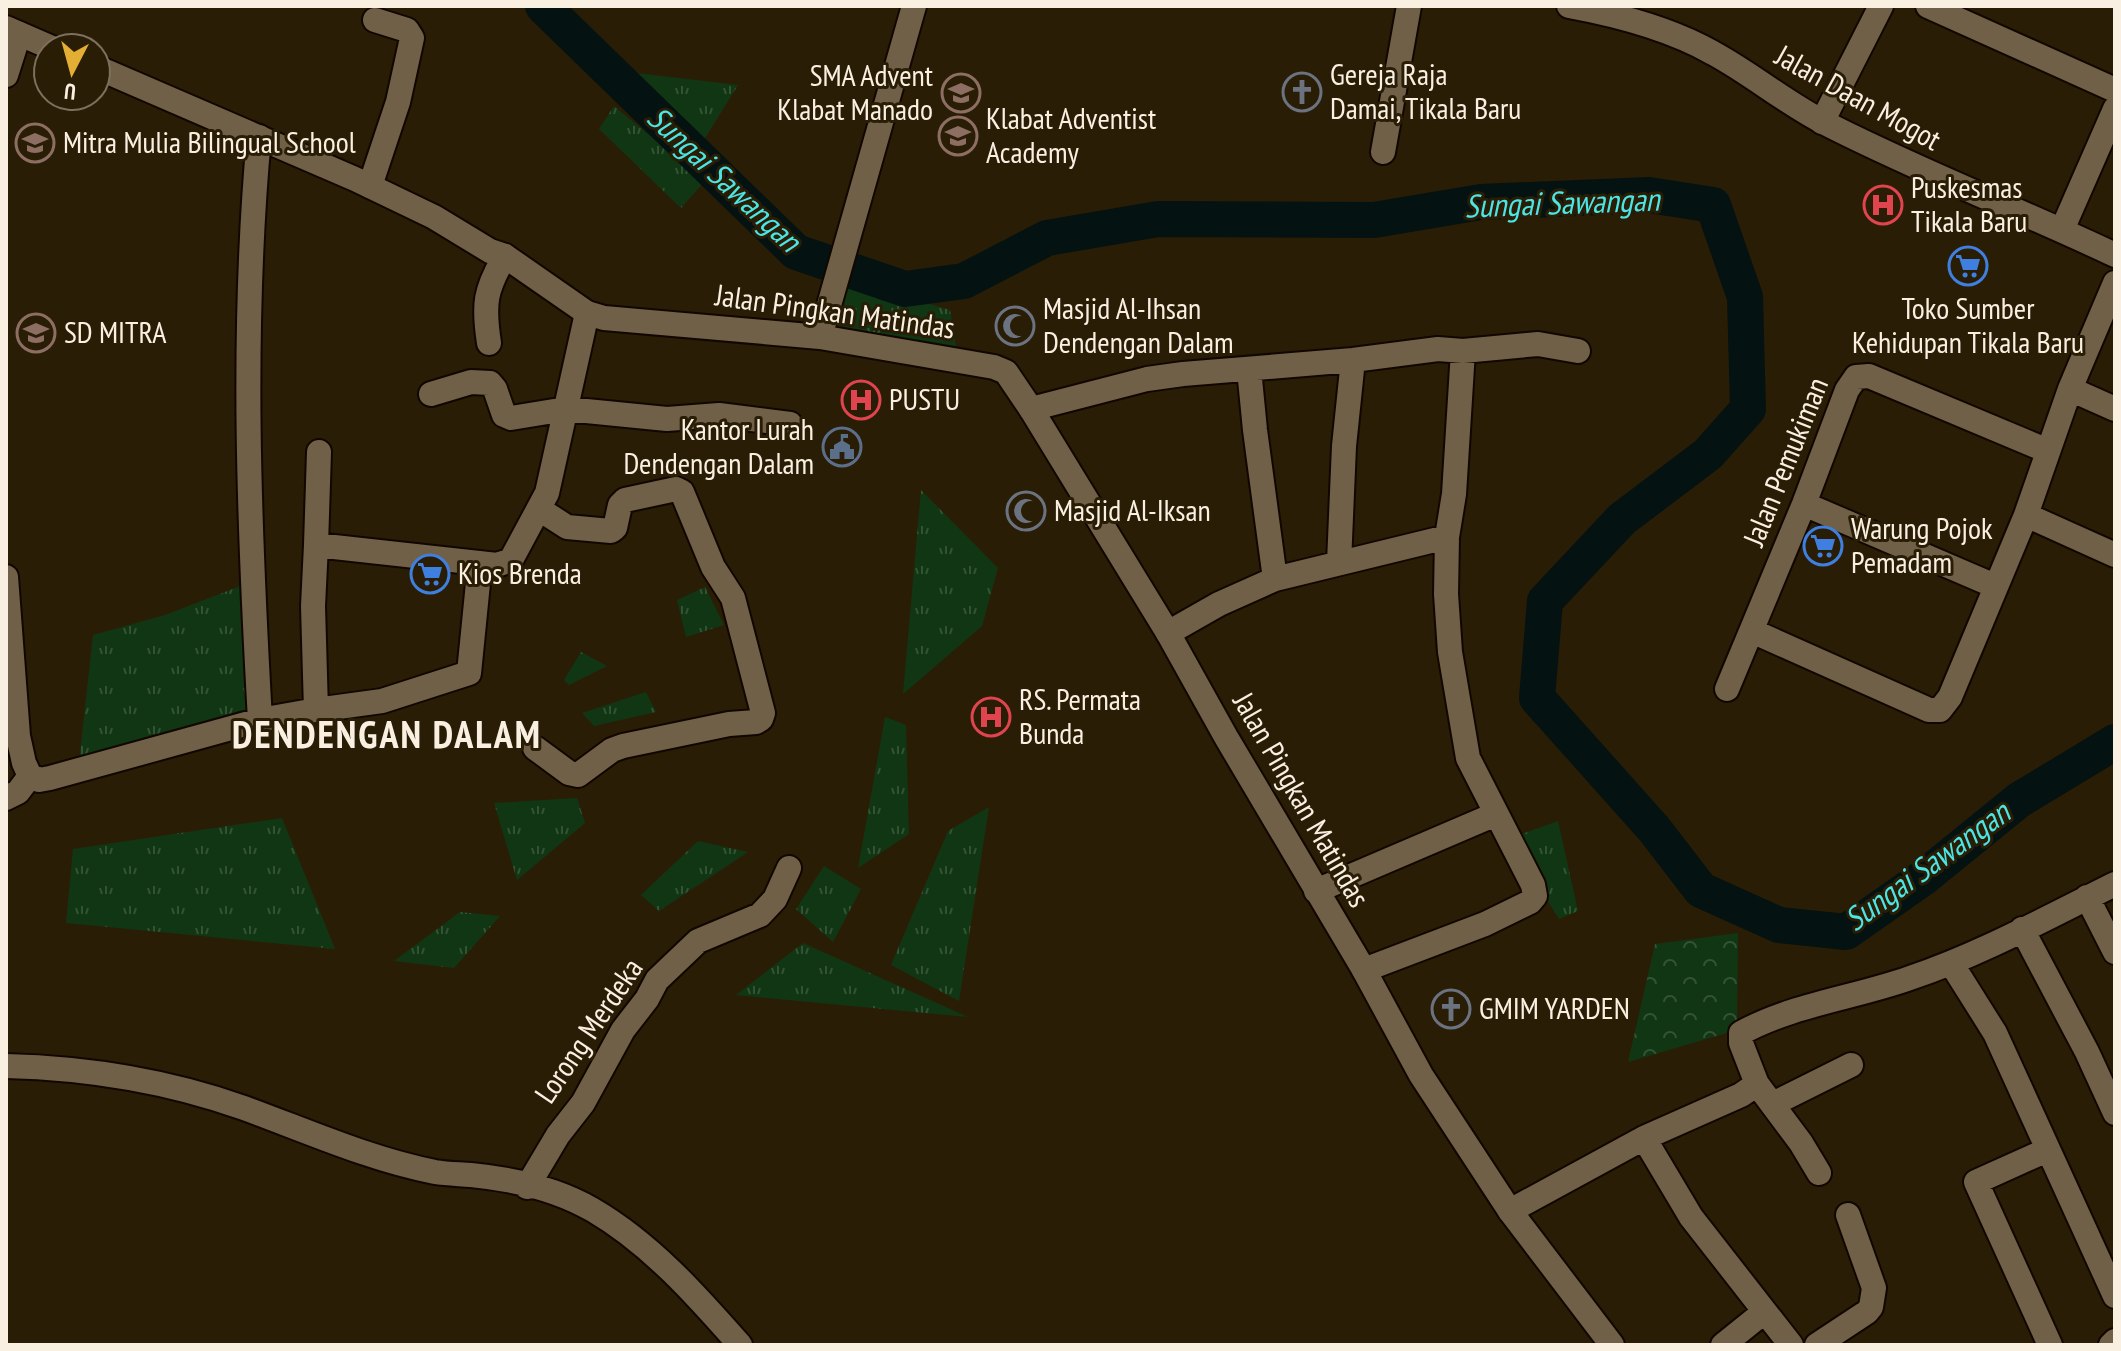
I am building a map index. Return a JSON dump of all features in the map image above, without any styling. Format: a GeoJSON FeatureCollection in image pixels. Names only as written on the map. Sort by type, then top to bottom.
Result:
{"type":"FeatureCollection","features":[{"type":"Feature","properties":{"kind":"street"},"geometry":{"type":"LineString","coordinates":[[820,337],[914,6]]}},
{"type":"Feature","properties":{"kind":"street"},"geometry":{"type":"LineString","coordinates":[[1383,152],[1409,6]]}},
{"type":"Feature","properties":{"kind":"street","name":"Jalan Daan Mogot"},"geometry":{"type":"LineString","coordinates":[[1569,6],[1646,15],[1714,53],[1822,122],[1933,176],[2115,255]]}},
{"type":"Feature","properties":{"kind":"street"},"geometry":{"type":"LineString","coordinates":[[1822,122],[1881,6]]}},
{"type":"Feature","properties":{"kind":"street"},"geometry":{"type":"LineString","coordinates":[[1928,6],[2115,90]]}},
{"type":"Feature","properties":{"kind":"street"},"geometry":{"type":"LineString","coordinates":[[370,186],[398,102],[412,38],[407,30],[375,20]]}},
{"type":"Feature","properties":{"kind":"street"},"geometry":{"type":"LineString","coordinates":[[6,75],[12,31],[32,40]]}},
{"type":"Feature","properties":{"kind":"street","name":"Jalan Pingkan Matindas"},"geometry":{"type":"LineString","coordinates":[[112,74],[434,217],[490,251],[505,256],[587,313],[625,320],[820,337],[994,367],[1006,372],[1168,633],[1190,684],[1364,970],[1421,1075],[1510,1211],[1612,1345]]}},
{"type":"Feature","properties":{"kind":"street"},"geometry":{"type":"LineString","coordinates":[[2062,230],[2115,109]]}},
{"type":"Feature","properties":{"kind":"street"},"geometry":{"type":"LineString","coordinates":[[259,137],[253,202],[247,369],[248,497],[260,720]]}},
{"type":"Feature","properties":{"kind":"street"},"geometry":{"type":"LineString","coordinates":[[489,343],[484,311],[487,291],[505,256]]}},
{"type":"Feature","properties":{"kind":"street"},"geometry":{"type":"LineString","coordinates":[[1752,631],[1929,710],[1940,710],[1950,697],[2026,515],[2070,389],[2115,283]]}},
{"type":"Feature","properties":{"kind":"street"},"geometry":{"type":"LineString","coordinates":[[316,545],[497,565],[511,560],[547,493],[587,313]]}},
{"type":"Feature","properties":{"kind":"street"},"geometry":{"type":"LineString","coordinates":[[1031,409],[1147,379],[1212,370],[1353,360],[1438,349],[1463,351],[1538,344],[1578,351]]}},
{"type":"Feature","properties":{"kind":"street"},"geometry":{"type":"LineString","coordinates":[[1364,970],[1485,924],[1530,902],[1535,896],[1533,885],[1475,775],[1462,734],[1450,652],[1446,594],[1447,537],[1454,494],[1463,351]]}},
{"type":"Feature","properties":{"kind":"street"},"geometry":{"type":"LineString","coordinates":[[1339,563],[1344,446],[1353,360]]}},
{"type":"Feature","properties":{"kind":"street"},"geometry":{"type":"LineString","coordinates":[[1249,369],[1275,579]]}},
{"type":"Feature","properties":{"kind":"street","name":"Jalan Pemukiman"},"geometry":{"type":"LineString","coordinates":[[1727,689],[1804,504],[1847,390],[1859,375],[1869,376],[2048,451]]}},
{"type":"Feature","properties":{"kind":"street"},"geometry":{"type":"LineString","coordinates":[[431,394],[481,381],[490,383],[495,389],[499,408],[511,418],[566,409],[667,419],[719,415],[790,424]]}},
{"type":"Feature","properties":{"kind":"street"},"geometry":{"type":"LineString","coordinates":[[2070,389],[2115,409]]}},
{"type":"Feature","properties":{"kind":"street"},"geometry":{"type":"LineString","coordinates":[[316,710],[313,617],[319,452]]}},
{"type":"Feature","properties":{"kind":"street"},"geometry":{"type":"LineString","coordinates":[[535,748],[569,773],[578,775],[619,747],[729,724],[756,722],[763,713],[733,598],[713,567],[680,490],[623,501],[615,528],[611,531],[561,525],[539,509]]}},
{"type":"Feature","properties":{"kind":"street"},"geometry":{"type":"LineString","coordinates":[[1804,504],[1995,586]]}},
{"type":"Feature","properties":{"kind":"street"},"geometry":{"type":"LineString","coordinates":[[2026,515],[2115,555]]}},
{"type":"Feature","properties":{"kind":"street"},"geometry":{"type":"LineString","coordinates":[[1168,633],[1219,604],[1275,579],[1447,537]]}},
{"type":"Feature","properties":{"kind":"street"},"geometry":{"type":"LineString","coordinates":[[6,577],[18,736],[30,776],[39,780],[260,720],[382,701],[469,673],[480,563]]}},
{"type":"Feature","properties":{"kind":"street"},"geometry":{"type":"LineString","coordinates":[[6,798],[18,792],[30,776]]}},
{"type":"Feature","properties":{"kind":"street"},"geometry":{"type":"LineString","coordinates":[[1316,891],[1496,814]]}},
{"type":"Feature","properties":{"kind":"street","name":"Lorong Merdeka"},"geometry":{"type":"LineString","coordinates":[[527,1187],[558,1135],[583,1103],[623,1030],[647,999],[657,980],[698,941],[760,915],[775,899],[789,868]]}},
{"type":"Feature","properties":{"kind":"street"},"geometry":{"type":"LineString","coordinates":[[1819,1173],[1757,1084],[1741,1043],[1741,1033],[1804,1007],[1895,983],[1951,963],[2115,884]]}},
{"type":"Feature","properties":{"kind":"street"},"geometry":{"type":"LineString","coordinates":[[2087,897],[2115,952]]}},
{"type":"Feature","properties":{"kind":"street"},"geometry":{"type":"LineString","coordinates":[[2022,929],[2087,1052],[2115,1113]]}},
{"type":"Feature","properties":{"kind":"street"},"geometry":{"type":"LineString","coordinates":[[1951,963],[1995,1033],[2115,1296]]}},
{"type":"Feature","properties":{"kind":"street"},"geometry":{"type":"LineString","coordinates":[[1773,1104],[1851,1065]]}},
{"type":"Feature","properties":{"kind":"street"},"geometry":{"type":"LineString","coordinates":[[6,1066],[50,1067],[163,1084],[436,1172],[485,1177],[558,1193],[593,1210],[638,1240],[673,1271],[740,1345]]}},
{"type":"Feature","properties":{"kind":"street"},"geometry":{"type":"LineString","coordinates":[[1510,1211],[1644,1138],[1741,1095],[1757,1084]]}},
{"type":"Feature","properties":{"kind":"street"},"geometry":{"type":"LineString","coordinates":[[1644,1138],[1691,1217],[1791,1345]]}},
{"type":"Feature","properties":{"kind":"street"},"geometry":{"type":"LineString","coordinates":[[2047,1150],[1976,1182],[2050,1345]]}},
{"type":"Feature","properties":{"kind":"street"},"geometry":{"type":"LineString","coordinates":[[1817,1345],[1867,1312],[1873,1298],[1874,1288],[1848,1215]]}},
{"type":"Feature","properties":{"kind":"street"},"geometry":{"type":"LineString","coordinates":[[1723,1345],[1764,1312]]}},
{"type":"Feature","properties":{"kind":"green space"},"geometry":{"type":"Polygon","coordinates":[[[628,72],[738,85],[702,143],[628,72]]]}},
{"type":"Feature","properties":{"kind":"green space"},"geometry":{"type":"Polygon","coordinates":[[[614,106],[705,181],[681,208],[599,129],[614,106]]]}},
{"type":"Feature","properties":{"kind":"green space"},"geometry":{"type":"Polygon","coordinates":[[[846,279],[950,310],[956,346],[830,332],[846,279]]]}},
{"type":"Feature","properties":{"kind":"green space"},"geometry":{"type":"Polygon","coordinates":[[[921,490],[998,568],[982,626],[903,694],[921,490]]]}},
{"type":"Feature","properties":{"kind":"green space"},"geometry":{"type":"Polygon","coordinates":[[[243,585],[250,716],[79,762],[93,635],[165,615],[243,585]]]}},
{"type":"Feature","properties":{"kind":"green space"},"geometry":{"type":"Polygon","coordinates":[[[705,587],[724,625],[686,637],[677,600],[705,587]]]}},
{"type":"Feature","properties":{"kind":"green space"},"geometry":{"type":"Polygon","coordinates":[[[581,652],[607,666],[569,685],[564,680],[581,652]]]}},
{"type":"Feature","properties":{"kind":"green space"},"geometry":{"type":"Polygon","coordinates":[[[646,692],[656,712],[594,726],[582,713],[646,692]]]}},
{"type":"Feature","properties":{"kind":"green space"},"geometry":{"type":"Polygon","coordinates":[[[885,717],[906,725],[909,834],[858,868],[885,717]]]}},
{"type":"Feature","properties":{"kind":"green space"},"geometry":{"type":"Polygon","coordinates":[[[577,798],[585,823],[517,880],[494,803],[577,798]]]}},
{"type":"Feature","properties":{"kind":"green space"},"geometry":{"type":"Polygon","coordinates":[[[989,807],[959,1001],[891,965],[948,831],[989,807]]]}},
{"type":"Feature","properties":{"kind":"green space"},"geometry":{"type":"Polygon","coordinates":[[[282,818],[335,949],[66,923],[73,849],[282,818]]]}},
{"type":"Feature","properties":{"kind":"green space"},"geometry":{"type":"Polygon","coordinates":[[[1558,821],[1578,911],[1559,919],[1508,839],[1558,821]]]}},
{"type":"Feature","properties":{"kind":"green space"},"geometry":{"type":"Polygon","coordinates":[[[698,841],[748,852],[659,911],[641,895],[698,841]]]}},
{"type":"Feature","properties":{"kind":"green space"},"geometry":{"type":"Polygon","coordinates":[[[824,866],[861,889],[833,942],[796,909],[824,866]]]}},
{"type":"Feature","properties":{"kind":"green space"},"geometry":{"type":"Polygon","coordinates":[[[460,912],[500,916],[454,968],[394,961],[460,912]]]}},
{"type":"Feature","properties":{"kind":"green space"},"geometry":{"type":"Polygon","coordinates":[[[1738,933],[1737,1030],[1628,1062],[1655,944],[1738,933]]]}},
{"type":"Feature","properties":{"kind":"green space"},"geometry":{"type":"Polygon","coordinates":[[[803,943],[968,1017],[736,995],[803,943]]]}},
{"type":"Feature","properties":{"kind":"waterway","name":"Sungai Sawangan"},"geometry":{"type":"LineString","coordinates":[[543,6],[796,252],[905,289],[964,281],[1047,238],[1158,219],[1374,220],[1481,202],[1649,195],[1713,205],[1745,297],[1748,409],[1708,454],[1622,519],[1545,601],[1537,698],[1654,829],[1701,890],[1779,925],[1846,932],[1923,878],[2019,800],[2115,742]]}},
{"type":"Feature","properties":{"kind":"place","name":"Gereja Raja Damai, Tikala Baru"},"geometry":{"type":"Point","coordinates":[1302,92]}},
{"type":"Feature","properties":{"kind":"place","name":"SMA Advent Klabat Manado"},"geometry":{"type":"Point","coordinates":[961,93]}},
{"type":"Feature","properties":{"kind":"place","name":"Klabat Adventist Academy"},"geometry":{"type":"Point","coordinates":[958,136]}},
{"type":"Feature","properties":{"kind":"place","name":"Mitra Mulia Bilingual School"},"geometry":{"type":"Point","coordinates":[35,143]}},
{"type":"Feature","properties":{"kind":"place","name":"Puskesmas Tikala Baru"},"geometry":{"type":"Point","coordinates":[1883,205]}},
{"type":"Feature","properties":{"kind":"place","name":"Toko Sumber Kehidupan Tikala Baru"},"geometry":{"type":"Point","coordinates":[1968,266]}},
{"type":"Feature","properties":{"kind":"place","name":"Masjid Al-Ihsan Dendengan Dalam"},"geometry":{"type":"Point","coordinates":[1015,326]}},
{"type":"Feature","properties":{"kind":"place","name":"SD MITRA"},"geometry":{"type":"Point","coordinates":[36,333]}},
{"type":"Feature","properties":{"kind":"place","name":"PUSTU"},"geometry":{"type":"Point","coordinates":[861,400]}},
{"type":"Feature","properties":{"kind":"place","name":"Kantor Lurah Dendengan Dalam"},"geometry":{"type":"Point","coordinates":[842,447]}},
{"type":"Feature","properties":{"kind":"place","name":"Masjid Al-Iksan"},"geometry":{"type":"Point","coordinates":[1026,511]}},
{"type":"Feature","properties":{"kind":"place","name":"Warung Pojok Pemadam"},"geometry":{"type":"Point","coordinates":[1823,546]}},
{"type":"Feature","properties":{"kind":"place","name":"Kios Brenda"},"geometry":{"type":"Point","coordinates":[430,574]}},
{"type":"Feature","properties":{"kind":"place","name":"RS. Permata Bunda"},"geometry":{"type":"Point","coordinates":[991,717]}},
{"type":"Feature","properties":{"kind":"place","name":"GMIM YARDEN"},"geometry":{"type":"Point","coordinates":[1451,1009]}},
{"type":"Feature","properties":{"kind":"district","name":"DENDENGAN DALAM"},"geometry":{"type":"Point","coordinates":[387,735]}}]}
